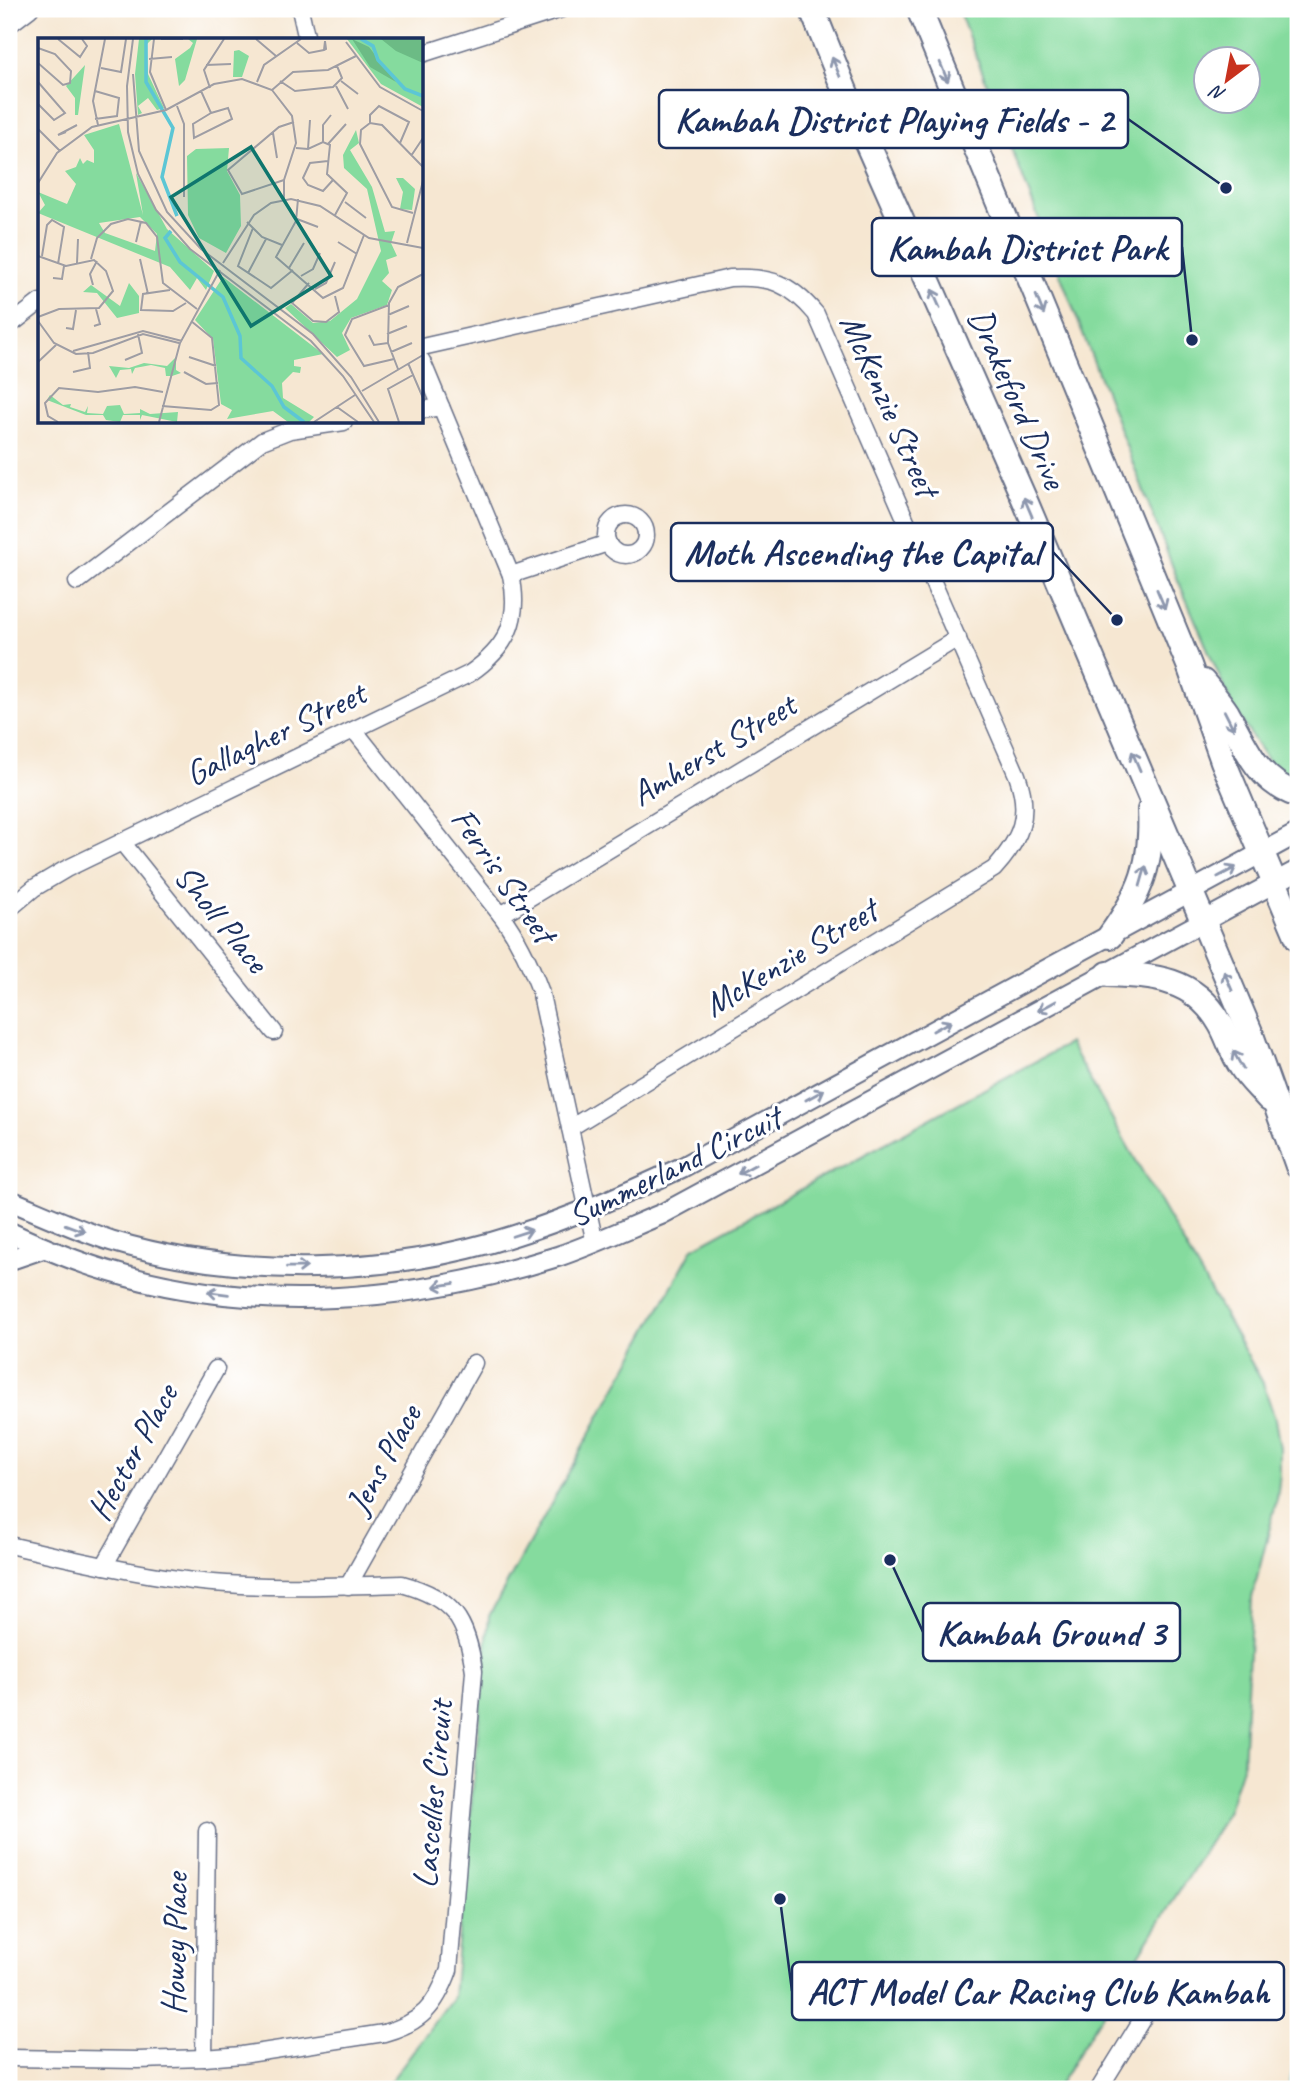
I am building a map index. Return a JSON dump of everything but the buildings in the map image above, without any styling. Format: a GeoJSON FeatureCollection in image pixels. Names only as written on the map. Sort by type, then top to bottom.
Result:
{"type":"FeatureCollection","features":[{"type":"Feature","properties":{"kind":"highway","name":"Drakeford Drive"},"geometry":{"type":"LineString","coordinates":[[813,9],[853,111],[1021,490],[1250,1032],[1298,1166]]}},
{"type":"Feature","properties":{"kind":"highway","name":"Drakeford Drive"},"geometry":{"type":"LineString","coordinates":[[919,9],[1189,665],[1223,761],[1298,938]]}},
{"type":"Feature","properties":{"kind":"highway"},"geometry":{"type":"LineString","coordinates":[[1189,665],[1226,712],[1237,735],[1260,770],[1281,787],[1298,795]]}},
{"type":"Feature","properties":{"kind":"highway"},"geometry":{"type":"LineString","coordinates":[[1110,936],[1131,907],[1143,880],[1151,834],[1149,792]]}},
{"type":"Feature","properties":{"kind":"highway"},"geometry":{"type":"LineString","coordinates":[[1108,974],[1168,980],[1200,999],[1220,1022],[1240,1066],[1280,1113]]}},
{"type":"Feature","properties":{"kind":"street"},"geometry":{"type":"LineString","coordinates":[[9,24],[30,9]]}},
{"type":"Feature","properties":{"kind":"street"},"geometry":{"type":"LineString","coordinates":[[300,9],[307,38]]}},
{"type":"Feature","properties":{"kind":"street"},"geometry":{"type":"LineString","coordinates":[[424,53],[562,9]]}},
{"type":"Feature","properties":{"kind":"street","name":"McKenzie Street"},"geometry":{"type":"LineString","coordinates":[[424,347],[730,278],[756,276],[780,282],[800,295],[816,314],[1024,795],[1024,818],[1010,851],[994,869],[570,1128]]}},
{"type":"Feature","properties":{"kind":"street"},"geometry":{"type":"LineString","coordinates":[[9,326],[38,304]]}},
{"type":"Feature","properties":{"kind":"street","name":"Gallagher Street"},"geometry":{"type":"LineString","coordinates":[[9,909],[44,882],[122,842],[469,674],[488,660],[503,642],[513,620],[516,596],[511,575],[424,366]]}},
{"type":"Feature","properties":{"kind":"street"},"geometry":{"type":"LineString","coordinates":[[424,410],[441,407]]}},
{"type":"Feature","properties":{"kind":"street"},"geometry":{"type":"LineString","coordinates":[[77,582],[262,441],[290,430],[330,424]]}},
{"type":"Feature","properties":{"kind":"street"},"geometry":{"type":"LineString","coordinates":[[511,575],[608,543]]}},
{"type":"Feature","properties":{"kind":"street","name":"Amherst Street"},"geometry":{"type":"LineString","coordinates":[[501,915],[958,638]]}},
{"type":"Feature","properties":{"kind":"street","name":"Ferris Street"},"geometry":{"type":"LineString","coordinates":[[354,730],[501,915],[533,970],[540,990],[595,1243]]}},
{"type":"Feature","properties":{"kind":"street","name":"Summerland Circuit"},"geometry":{"type":"LineString","coordinates":[[10,1203],[145,1250],[216,1263],[289,1268],[363,1265],[438,1254],[513,1236],[588,1210],[683,1167],[1298,833]]}},
{"type":"Feature","properties":{"kind":"street","name":"Sholl Place"},"geometry":{"type":"LineString","coordinates":[[122,842],[274,1032]]}},
{"type":"Feature","properties":{"kind":"street","name":"Summerland Circuit"},"geometry":{"type":"LineString","coordinates":[[9,1232],[109,1272],[174,1287],[243,1296],[312,1299],[382,1295],[458,1283],[559,1255],[595,1243],[697,1196],[1298,870]]}},
{"type":"Feature","properties":{"kind":"street"},"geometry":{"type":"LineString","coordinates":[[9,1260],[44,1248]]}},
{"type":"Feature","properties":{"kind":"street","name":"Jens Place"},"geometry":{"type":"LineString","coordinates":[[348,1586],[474,1363]]}},
{"type":"Feature","properties":{"kind":"street","name":"Hector Place"},"geometry":{"type":"LineString","coordinates":[[104,1566],[216,1369]]}},
{"type":"Feature","properties":{"kind":"street","name":"Lascelles Circuit"},"geometry":{"type":"LineString","coordinates":[[9,1545],[104,1566],[194,1581],[243,1585],[402,1584],[436,1596],[454,1612],[467,1633],[474,1671],[450,1970],[436,2000],[421,2016],[403,2028],[384,2033],[254,2053],[138,2060],[9,2058]]}},
{"type":"Feature","properties":{"kind":"street","name":"Howey Place"},"geometry":{"type":"LineString","coordinates":[[204,2058],[207,1831]]}},
{"type":"Feature","properties":{"kind":"street"},"geometry":{"type":"LineString","coordinates":[[1099,2089],[1149,2008]]}},
{"type":"Feature","properties":{"kind":"green space"},"geometry":{"type":"Polygon","coordinates":[[[958,9],[1298,9],[1298,784],[1275,772],[1233,708],[1177,578],[958,9]]]}},
{"type":"Feature","properties":{"kind":"green space"},"geometry":{"type":"Polygon","coordinates":[[[1069,1043],[1263,1383],[1275,1419],[1280,1448],[1280,1474],[1277,1499],[1252,1598],[1243,1764],[1228,1810],[1056,2089],[385,2089],[453,1997],[489,1616],[693,1248],[1069,1043]]]}},
{"type":"Feature","properties":{"kind":"waterway"},"geometry":{"type":"LineString","coordinates":[[1291,2089],[1298,2046]]}},
{"type":"Feature","properties":{"kind":"place","name":"Kambah District Playing Fields - 2"},"geometry":{"type":"Point","coordinates":[1226,188]}},
{"type":"Feature","properties":{"kind":"place","name":"Kambah District Park"},"geometry":{"type":"Point","coordinates":[1192,340]}},
{"type":"Feature","properties":{"kind":"place","name":"Moth Ascending the Capital"},"geometry":{"type":"Point","coordinates":[1117,620]}},
{"type":"Feature","properties":{"kind":"place","name":"Kambah Ground 3"},"geometry":{"type":"Point","coordinates":[890,1560]}},
{"type":"Feature","properties":{"kind":"place","name":"ACT Model Car Racing Club Kambah"},"geometry":{"type":"Point","coordinates":[780,1899]}}]}
